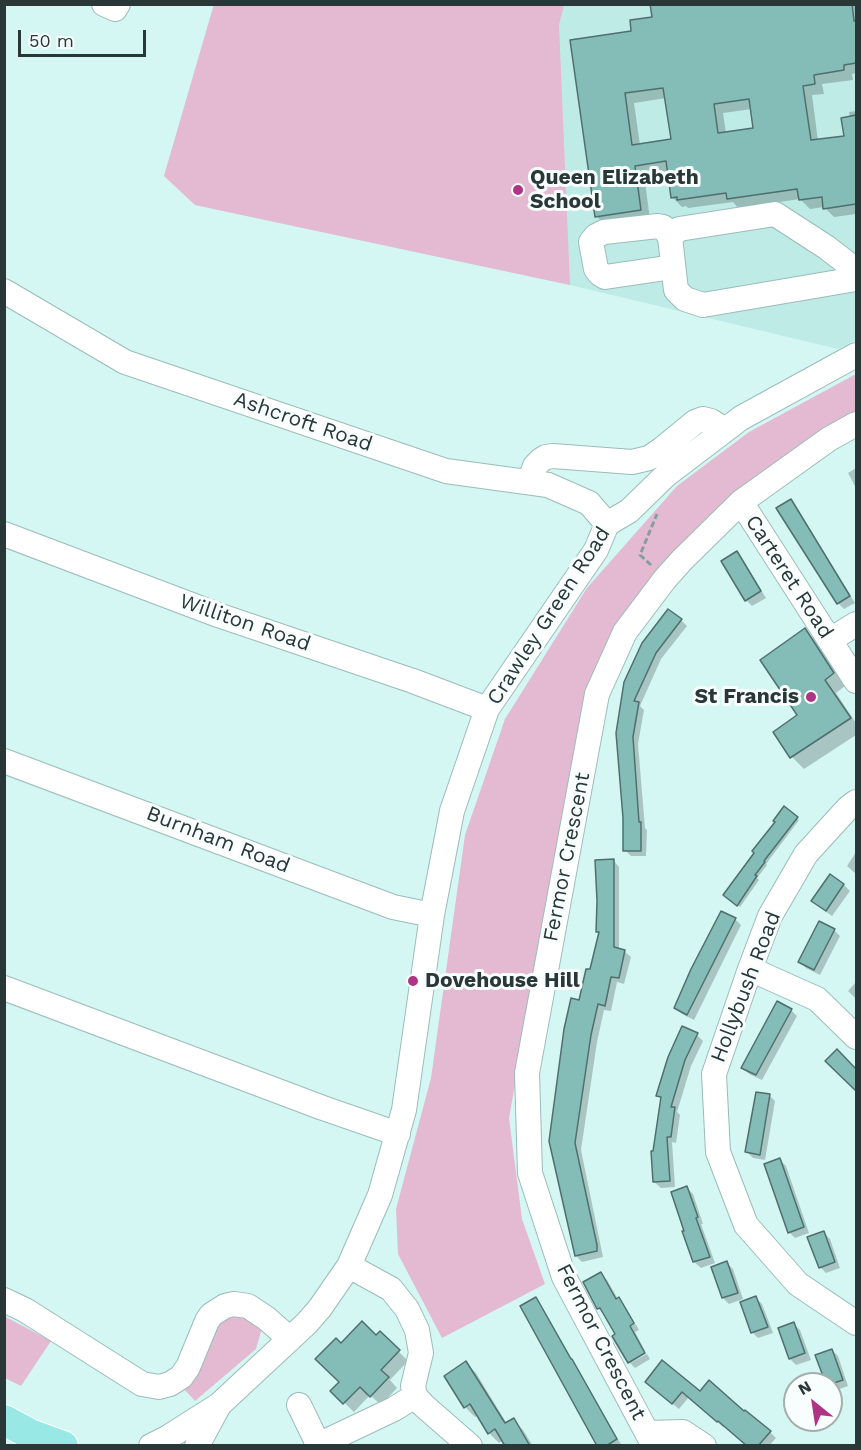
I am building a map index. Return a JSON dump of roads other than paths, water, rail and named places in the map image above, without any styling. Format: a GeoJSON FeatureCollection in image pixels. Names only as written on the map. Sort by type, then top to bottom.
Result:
{"type":"FeatureCollection","features":[{"type":"Feature","properties":{"kind":"main road"},"geometry":{"type":"LineString","coordinates":[[24,1433],[63,1446]]}},
{"type":"Feature","properties":{"kind":"street"},"geometry":{"type":"LineString","coordinates":[[104,4],[116,9],[118,4]]}},
{"type":"Feature","properties":{"kind":"street"},"geometry":{"type":"LineString","coordinates":[[670,237],[679,229],[776,214],[856,270]]}},
{"type":"Feature","properties":{"kind":"street"},"geometry":{"type":"LineString","coordinates":[[673,267],[605,277],[596,269],[591,242],[604,232],[663,227],[670,237],[676,290],[685,299],[703,304],[856,279]]}},
{"type":"Feature","properties":{"kind":"street","name":"Ashcroft Road"},"geometry":{"type":"LineString","coordinates":[[4,291],[125,362],[446,471],[548,485],[589,503],[607,524]]}},
{"type":"Feature","properties":{"kind":"street","name":"Crawley Green Road"},"geometry":{"type":"LineString","coordinates":[[151,1446],[219,1405],[320,1308],[349,1266],[380,1195],[404,1110],[432,915],[452,811],[487,709],[596,550],[607,524],[629,511],[666,475],[741,418],[856,356]]}},
{"type":"Feature","properties":{"kind":"street"},"geometry":{"type":"LineString","coordinates":[[529,482],[536,466],[546,457],[632,462],[649,458],[695,422],[703,419],[725,430]]}},
{"type":"Feature","properties":{"kind":"street","name":"Fermor Crescent"},"geometry":{"type":"LineString","coordinates":[[651,1439],[564,1277],[530,1173],[527,1073],[597,694],[624,632],[682,560],[741,502],[829,439],[856,424]]}},
{"type":"Feature","properties":{"kind":"street","name":"Carteret Road"},"geometry":{"type":"LineString","coordinates":[[741,502],[856,681]]}},
{"type":"Feature","properties":{"kind":"street","name":"Williton Road"},"geometry":{"type":"LineString","coordinates":[[4,534],[218,615],[413,681],[487,709]]}},
{"type":"Feature","properties":{"kind":"street"},"geometry":{"type":"LineString","coordinates":[[830,640],[856,624]]}},
{"type":"Feature","properties":{"kind":"street","name":"Burnham Road"},"geometry":{"type":"LineString","coordinates":[[4,761],[393,907],[432,915]]}},
{"type":"Feature","properties":{"kind":"street","name":"Hollybush Road"},"geometry":{"type":"LineString","coordinates":[[856,802],[806,854],[770,916],[714,1074],[718,1152],[746,1225],[798,1284],[856,1323]]}},
{"type":"Feature","properties":{"kind":"street"},"geometry":{"type":"LineString","coordinates":[[750,969],[817,999],[856,1037]]}},
{"type":"Feature","properties":{"kind":"street"},"geometry":{"type":"LineString","coordinates":[[4,988],[398,1134]]}},
{"type":"Feature","properties":{"kind":"street"},"geometry":{"type":"LineString","coordinates":[[349,1266],[391,1289],[407,1310],[417,1330],[421,1353],[413,1386],[415,1396],[470,1446]]}},
{"type":"Feature","properties":{"kind":"street"},"geometry":{"type":"LineString","coordinates":[[4,1300],[25,1310],[142,1384],[159,1387],[170,1384],[181,1377],[188,1367],[207,1321],[225,1306],[234,1304],[248,1306],[290,1339]]}},
{"type":"Feature","properties":{"kind":"street"},"geometry":{"type":"LineString","coordinates":[[299,1405],[317,1445],[394,1409],[415,1396]]}},
{"type":"Feature","properties":{"kind":"street","name":"Crawley Green Road"},"geometry":{"type":"LineString","coordinates":[[197,1446],[219,1405]]}},
{"type":"Feature","properties":{"kind":"street"},"geometry":{"type":"LineString","coordinates":[[651,1439],[683,1432],[704,1446]]}},
{"type":"Feature","properties":{"kind":"place","name":"Queen Elizabeth School"},"geometry":{"type":"Point","coordinates":[518,190]}},
{"type":"Feature","properties":{"kind":"place","name":"St Francis"},"geometry":{"type":"Point","coordinates":[811,697]}},
{"type":"Feature","properties":{"kind":"place","name":"Dovehouse Hill"},"geometry":{"type":"Point","coordinates":[413,981]}}]}
